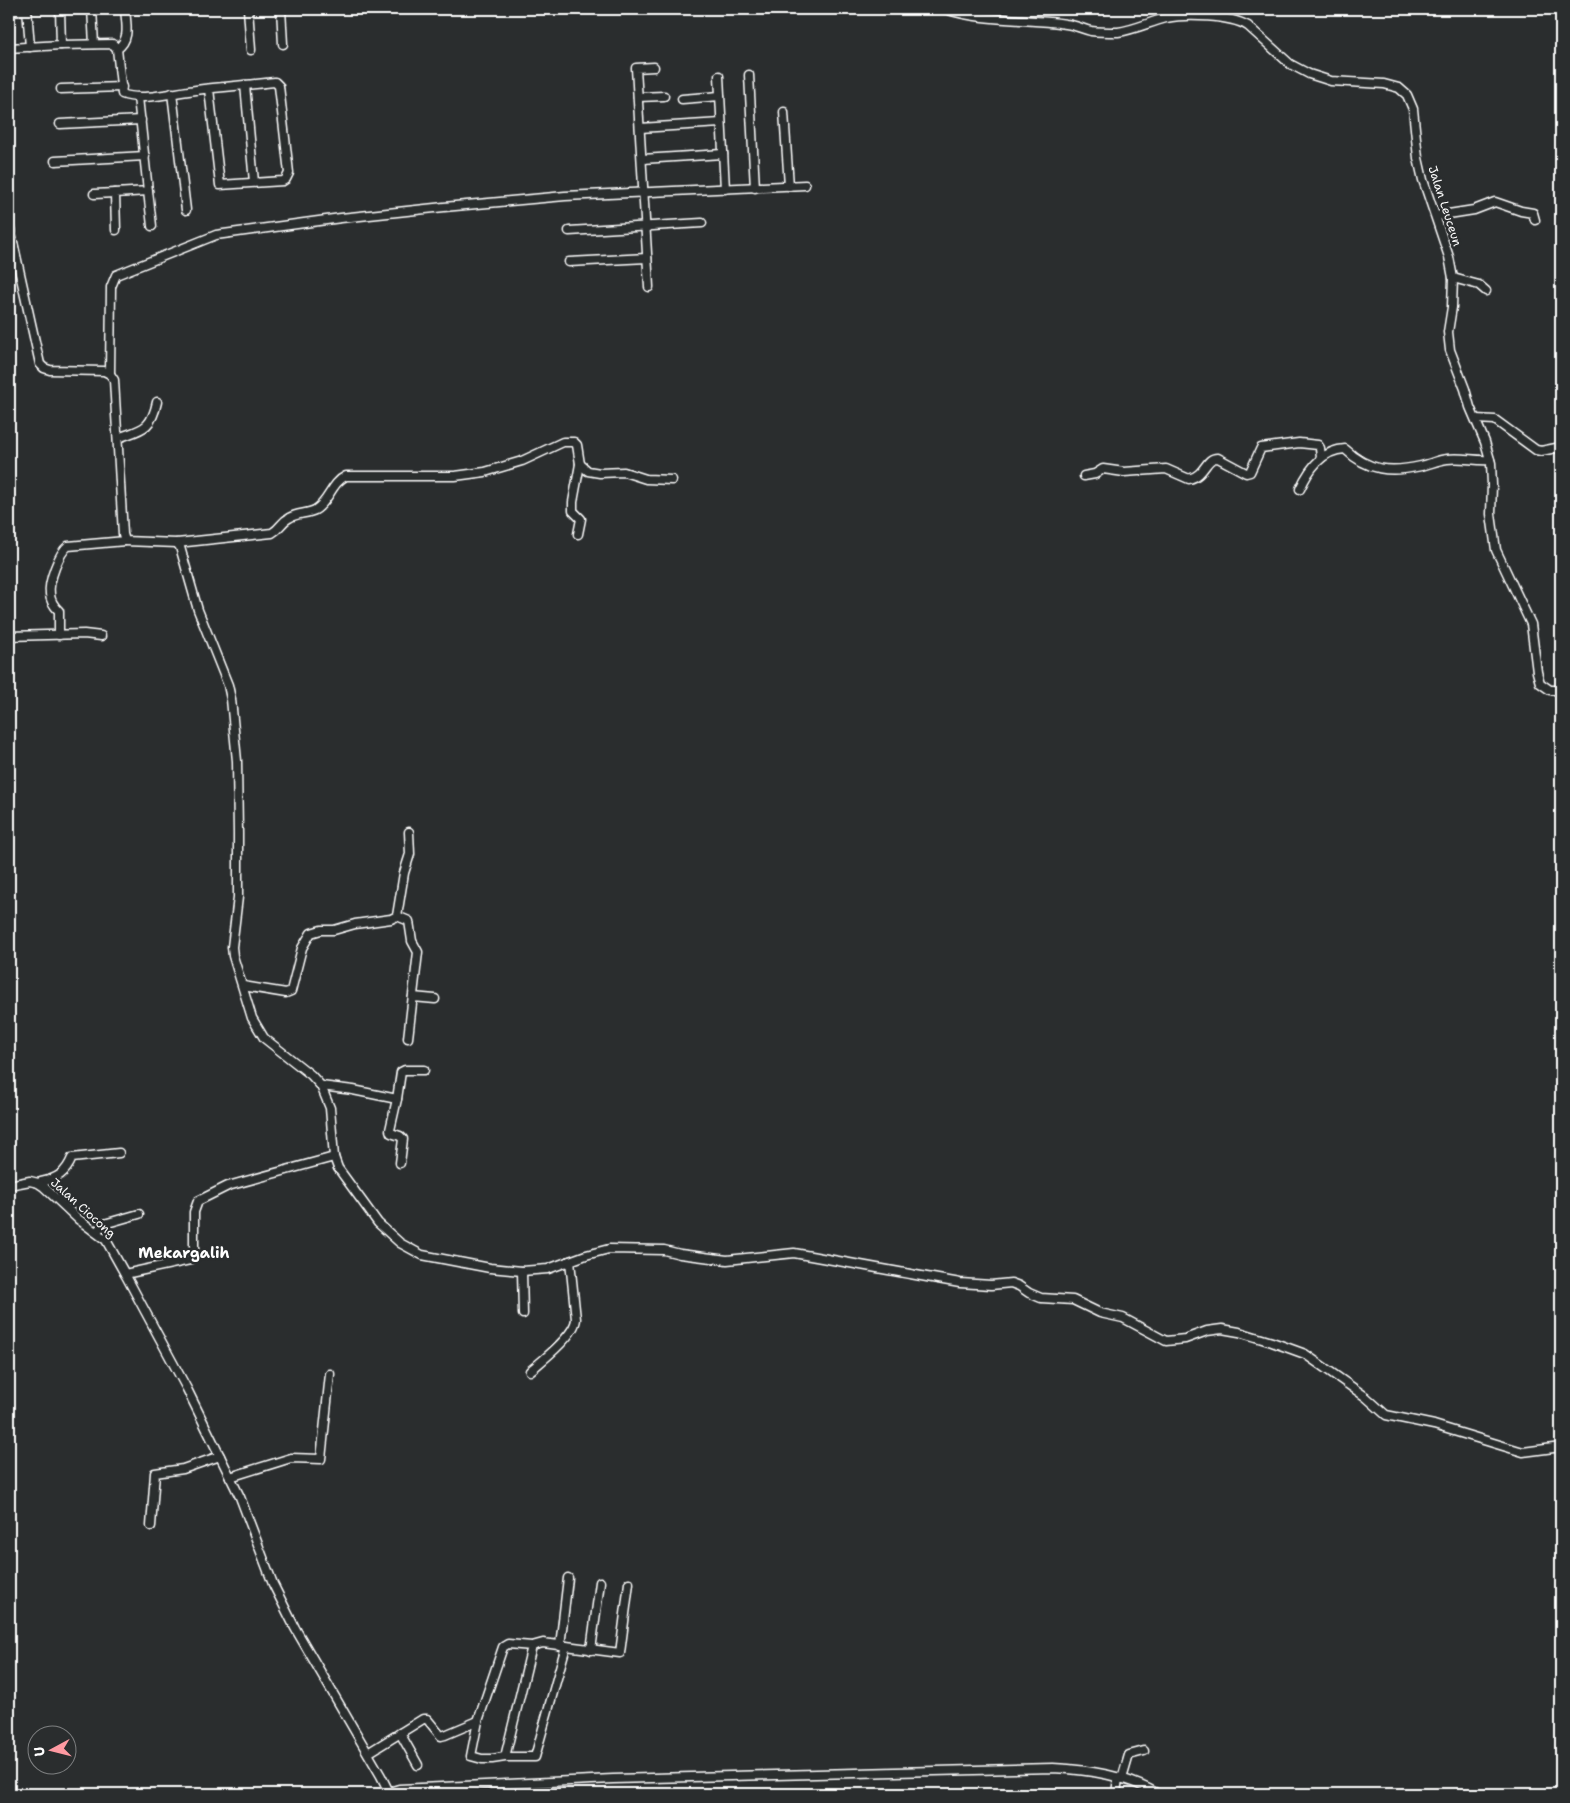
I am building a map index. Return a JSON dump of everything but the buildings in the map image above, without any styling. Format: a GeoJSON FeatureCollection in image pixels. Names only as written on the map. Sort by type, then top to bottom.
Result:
{"type":"FeatureCollection","features":[{"type":"Feature","properties":{"kind":"street"},"geometry":{"type":"LineString","coordinates":[[60,9],[61,44]]}},
{"type":"Feature","properties":{"kind":"street"},"geometry":{"type":"LineString","coordinates":[[92,9],[94,44]]}},
{"type":"Feature","properties":{"kind":"street"},"geometry":{"type":"LineString","coordinates":[[117,49],[125,42],[127,36],[125,9]]}},
{"type":"Feature","properties":{"kind":"street"},"geometry":{"type":"LineString","coordinates":[[248,9],[251,50]]}},
{"type":"Feature","properties":{"kind":"street"},"geometry":{"type":"LineString","coordinates":[[281,9],[283,44]]}},
{"type":"Feature","properties":{"kind":"street","name":"Jalan Leuceun"},"geometry":{"type":"LineString","coordinates":[[945,9],[971,15],[1065,24],[1092,31],[1118,32],[1175,16],[1232,20],[1248,26],[1290,64],[1309,74],[1331,81],[1384,84],[1398,88],[1407,95],[1413,109],[1418,158],[1423,180],[1449,257],[1453,278],[1452,307],[1448,332],[1450,350],[1490,460],[1492,485],[1491,514],[1496,550],[1531,624],[1540,683],[1550,690],[1561,690]]}},
{"type":"Feature","properties":{"kind":"street"},"geometry":{"type":"LineString","coordinates":[[9,12],[27,10],[30,47]]}},
{"type":"Feature","properties":{"kind":"street"},"geometry":{"type":"LineString","coordinates":[[9,48],[61,44],[113,44],[117,49],[122,94],[130,97],[138,97],[209,88],[275,82],[279,86],[289,173],[286,179],[283,181],[220,185],[209,88]]}},
{"type":"Feature","properties":{"kind":"street"},"geometry":{"type":"LineString","coordinates":[[649,287],[636,68],[654,67]]}},
{"type":"Feature","properties":{"kind":"street"},"geometry":{"type":"LineString","coordinates":[[749,75],[755,188]]}},
{"type":"Feature","properties":{"kind":"street"},"geometry":{"type":"LineString","coordinates":[[719,76],[725,189]]}},
{"type":"Feature","properties":{"kind":"street"},"geometry":{"type":"LineString","coordinates":[[245,85],[254,182]]}},
{"type":"Feature","properties":{"kind":"street"},"geometry":{"type":"LineString","coordinates":[[61,89],[122,87]]}},
{"type":"Feature","properties":{"kind":"street"},"geometry":{"type":"LineString","coordinates":[[172,93],[186,210]]}},
{"type":"Feature","properties":{"kind":"street"},"geometry":{"type":"LineString","coordinates":[[638,97],[664,96]]}},
{"type":"Feature","properties":{"kind":"street"},"geometry":{"type":"LineString","coordinates":[[682,99],[720,96]]}},
{"type":"Feature","properties":{"kind":"street"},"geometry":{"type":"LineString","coordinates":[[138,97],[152,226]]}},
{"type":"Feature","properties":{"kind":"street"},"geometry":{"type":"LineString","coordinates":[[784,112],[789,186]]}},
{"type":"Feature","properties":{"kind":"street"},"geometry":{"type":"LineString","coordinates":[[60,124],[141,120]]}},
{"type":"Feature","properties":{"kind":"street"},"geometry":{"type":"LineString","coordinates":[[640,128],[721,123]]}},
{"type":"Feature","properties":{"kind":"street"},"geometry":{"type":"LineString","coordinates":[[642,159],[724,154]]}},
{"type":"Feature","properties":{"kind":"street"},"geometry":{"type":"LineString","coordinates":[[55,161],[145,156]]}},
{"type":"Feature","properties":{"kind":"street"},"geometry":{"type":"LineString","coordinates":[[110,374],[111,287],[116,275],[216,235],[341,218],[566,196],[805,185]]}},
{"type":"Feature","properties":{"kind":"street"},"geometry":{"type":"LineString","coordinates":[[94,194],[148,191]]}},
{"type":"Feature","properties":{"kind":"street"},"geometry":{"type":"LineString","coordinates":[[115,194],[116,230]]}},
{"type":"Feature","properties":{"kind":"street"},"geometry":{"type":"LineString","coordinates":[[1436,216],[1474,210],[1495,202],[1533,213],[1535,220]]}},
{"type":"Feature","properties":{"kind":"street"},"geometry":{"type":"LineString","coordinates":[[568,231],[702,223]]}},
{"type":"Feature","properties":{"kind":"street"},"geometry":{"type":"LineString","coordinates":[[9,224],[40,364],[50,370],[104,371],[110,374],[114,380],[123,534],[125,541]]}},
{"type":"Feature","properties":{"kind":"street"},"geometry":{"type":"LineString","coordinates":[[569,262],[647,258]]}},
{"type":"Feature","properties":{"kind":"street"},"geometry":{"type":"LineString","coordinates":[[1453,278],[1479,285],[1486,291]]}},
{"type":"Feature","properties":{"kind":"street"},"geometry":{"type":"LineString","coordinates":[[118,438],[144,428],[154,416],[158,402]]}},
{"type":"Feature","properties":{"kind":"street"},"geometry":{"type":"LineString","coordinates":[[1476,419],[1495,420],[1536,450],[1541,451],[1561,447]]}},
{"type":"Feature","properties":{"kind":"street"},"geometry":{"type":"LineString","coordinates":[[59,635],[59,611],[56,609],[49,592],[59,558],[68,546],[125,541],[177,543],[272,533],[279,529],[287,518],[315,510],[325,500],[338,479],[346,476],[455,476],[485,472],[522,460],[562,442],[574,442],[577,445],[580,464],[573,502],[573,511],[581,519],[578,534]]}},
{"type":"Feature","properties":{"kind":"street"},"geometry":{"type":"LineString","coordinates":[[1084,476],[1095,474],[1103,469],[1124,472],[1166,469],[1189,479],[1199,476],[1211,458],[1214,457],[1246,474],[1250,472],[1261,448],[1299,443],[1318,445],[1322,457]]}},
{"type":"Feature","properties":{"kind":"street"},"geometry":{"type":"LineString","coordinates":[[1300,489],[1312,467],[1322,457],[1345,449],[1362,464],[1385,470],[1420,466],[1449,458],[1490,460]]}},
{"type":"Feature","properties":{"kind":"street"},"geometry":{"type":"LineString","coordinates":[[580,464],[588,471],[624,472],[646,479],[672,480]]}},
{"type":"Feature","properties":{"kind":"street"},"geometry":{"type":"LineString","coordinates":[[177,543],[180,547],[198,610],[228,685],[231,699],[237,761],[238,834],[238,897],[232,947],[245,1000],[252,1018],[264,1038],[311,1075],[321,1086],[330,1108],[334,1158],[338,1168],[378,1223],[412,1250],[422,1255],[483,1267],[522,1271],[548,1269],[609,1249],[664,1250],[727,1260],[794,1253],[960,1283],[991,1285],[1011,1283],[1041,1298],[1073,1300],[1100,1313],[1123,1318],[1166,1341],[1185,1339],[1207,1331],[1222,1329],[1272,1342],[1305,1354],[1386,1414],[1434,1425],[1523,1452],[1561,1447]]}},
{"type":"Feature","properties":{"kind":"street"},"geometry":{"type":"LineString","coordinates":[[9,636],[84,634],[101,636]]}},
{"type":"Feature","properties":{"kind":"street"},"geometry":{"type":"LineString","coordinates":[[397,916],[404,873],[410,854],[409,832]]}},
{"type":"Feature","properties":{"kind":"street"},"geometry":{"type":"LineString","coordinates":[[243,986],[286,993],[291,991],[302,948],[310,933],[391,919],[397,916]]}},
{"type":"Feature","properties":{"kind":"street"},"geometry":{"type":"LineString","coordinates":[[397,916],[409,922],[412,941],[418,952],[408,1038]]}},
{"type":"Feature","properties":{"kind":"street"},"geometry":{"type":"LineString","coordinates":[[412,997],[436,999]]}},
{"type":"Feature","properties":{"kind":"street"},"geometry":{"type":"LineString","coordinates":[[400,1163],[403,1139],[391,1133],[390,1130],[401,1072],[405,1070],[424,1070]]}},
{"type":"Feature","properties":{"kind":"street"},"geometry":{"type":"LineString","coordinates":[[321,1086],[397,1099]]}},
{"type":"Feature","properties":{"kind":"street"},"geometry":{"type":"LineString","coordinates":[[41,1182],[60,1176],[68,1168],[72,1158],[119,1153]]}},
{"type":"Feature","properties":{"kind":"street"},"geometry":{"type":"LineString","coordinates":[[125,1274],[190,1260],[194,1257],[194,1212],[198,1201],[228,1186],[334,1158]]}},
{"type":"Feature","properties":{"kind":"street","name":"Jalan Ciocong"},"geometry":{"type":"LineString","coordinates":[[9,1185],[21,1182],[38,1183],[78,1219],[106,1240],[187,1389],[240,1497],[273,1584],[295,1628],[390,1793]]}},
{"type":"Feature","properties":{"kind":"street"},"geometry":{"type":"LineString","coordinates":[[96,1232],[104,1224],[138,1214]]}},
{"type":"Feature","properties":{"kind":"street"},"geometry":{"type":"LineString","coordinates":[[530,1372],[576,1325],[570,1261]]}},
{"type":"Feature","properties":{"kind":"street"},"geometry":{"type":"LineString","coordinates":[[522,1271],[523,1314]]}},
{"type":"Feature","properties":{"kind":"street"},"geometry":{"type":"LineString","coordinates":[[230,1477],[291,1458],[321,1459],[330,1374]]}},
{"type":"Feature","properties":{"kind":"street"},"geometry":{"type":"LineString","coordinates":[[151,1526],[155,1473],[183,1469],[220,1456]]}},
{"type":"Feature","properties":{"kind":"street"},"geometry":{"type":"LineString","coordinates":[[568,1578],[563,1646],[536,1757],[482,1759],[471,1756],[478,1721],[503,1647],[508,1644],[532,1646],[543,1643],[563,1646],[591,1650],[620,1653],[629,1583]]}},
{"type":"Feature","properties":{"kind":"street"},"geometry":{"type":"LineString","coordinates":[[591,1650],[600,1582]]}},
{"type":"Feature","properties":{"kind":"street"},"geometry":{"type":"LineString","coordinates":[[505,1757],[532,1646]]}},
{"type":"Feature","properties":{"kind":"street"},"geometry":{"type":"LineString","coordinates":[[368,1753],[423,1719],[427,1719],[441,1736],[478,1721]]}},
{"type":"Feature","properties":{"kind":"street"},"geometry":{"type":"LineString","coordinates":[[400,1733],[418,1765]]}},
{"type":"Feature","properties":{"kind":"street"},"geometry":{"type":"LineString","coordinates":[[1116,1794],[1129,1755],[1144,1751]]}},
{"type":"Feature","properties":{"kind":"street"},"geometry":{"type":"LineString","coordinates":[[390,1793],[399,1788],[581,1780],[1053,1768],[1091,1771],[1146,1787],[1158,1794]]}},
{"type":"Feature","properties":{"kind":"district","name":"Mekargalih"},"geometry":{"type":"Point","coordinates":[184,1253]}}]}
